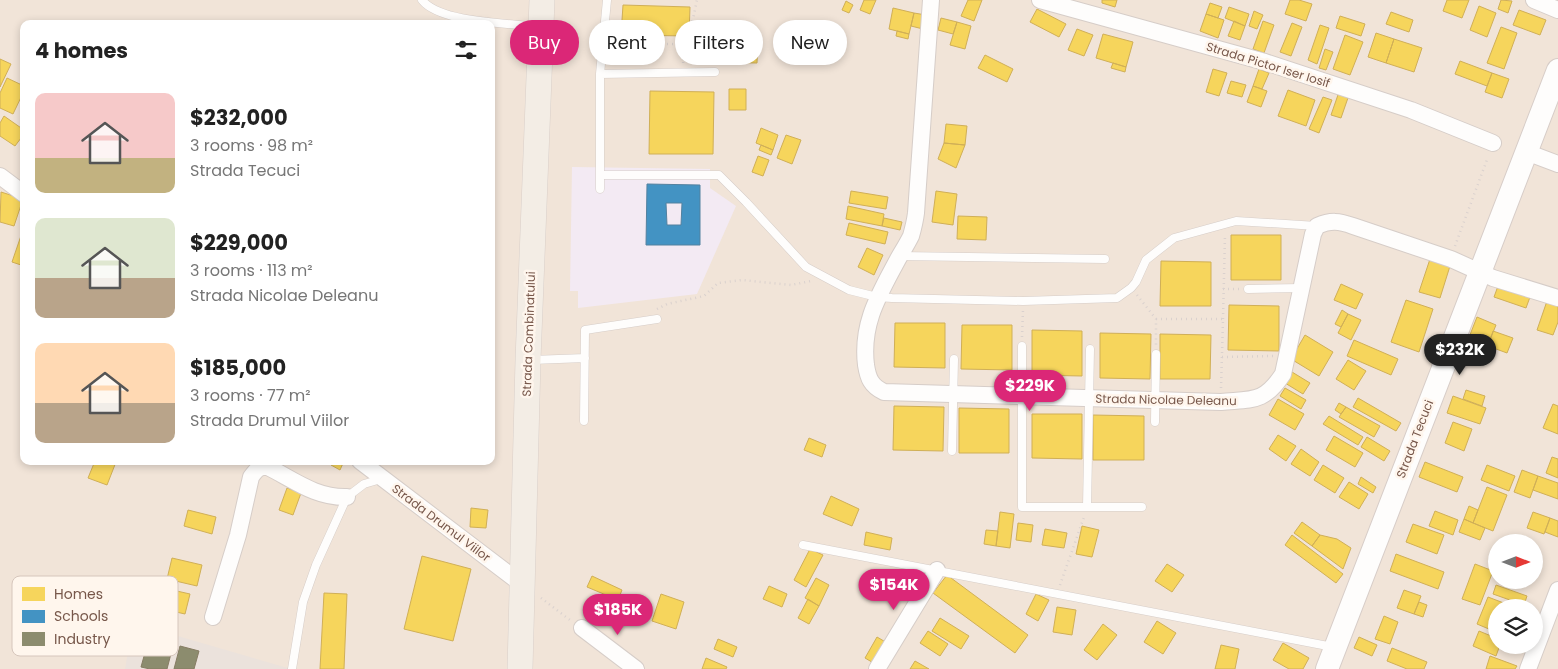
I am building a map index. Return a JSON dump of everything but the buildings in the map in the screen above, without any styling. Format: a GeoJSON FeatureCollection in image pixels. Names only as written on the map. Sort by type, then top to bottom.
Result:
{"type":"FeatureCollection","features":[{"type":"Feature","properties":{"kind":"main road","name":"Strada Combinatului"},"geometry":{"type":"LineString","coordinates":[[541,20],[542,0]]}},
{"type":"Feature","properties":{"kind":"main road","name":"Strada Combinatului"},"geometry":{"type":"LineString","coordinates":[[520,669],[528,360],[540,65]]}},
{"type":"Feature","properties":{"kind":"main road","name":"Strada Tecuci"},"geometry":{"type":"LineString","coordinates":[[1327,669],[1558,70]]}},
{"type":"Feature","properties":{"kind":"street","name":"Strada Nicolae Deleanu"},"geometry":{"type":"LineString","coordinates":[[932,0],[916,213],[911,236],[877,297],[868,323],[865,353],[867,371],[875,388],[884,392],[1088,399],[1220,402],[1262,397],[1274,389],[1283,374],[1313,234],[1317,226]]}},
{"type":"Feature","properties":{"kind":"street","name":"Strada Pictor Iser Iosif"},"geometry":{"type":"LineString","coordinates":[[1040,0],[1265,62],[1411,110],[1493,143]]}},
{"type":"Feature","properties":{"kind":"street"},"geometry":{"type":"LineString","coordinates":[[1534,0],[1558,10]]}},
{"type":"Feature","properties":{"kind":"street"},"geometry":{"type":"LineString","coordinates":[[1526,152],[1558,164]]}},
{"type":"Feature","properties":{"kind":"street"},"geometry":{"type":"LineString","coordinates":[[0,176],[20,191]]}},
{"type":"Feature","properties":{"kind":"street"},"geometry":{"type":"LineString","coordinates":[[1317,226],[1327,222],[1338,221],[1451,259],[1493,278],[1558,298]]}},
{"type":"Feature","properties":{"kind":"street","name":"Strada Drumul Viilor"},"geometry":{"type":"LineString","coordinates":[[365,465],[523,585]]}},
{"type":"Feature","properties":{"kind":"street"},"geometry":{"type":"LineString","coordinates":[[213,617],[238,535],[251,477],[256,469],[268,467],[310,490],[328,496],[347,497]]}},
{"type":"Feature","properties":{"kind":"street"},"geometry":{"type":"LineString","coordinates":[[877,669],[937,570]]}},
{"type":"Feature","properties":{"kind":"street"},"geometry":{"type":"LineString","coordinates":[[1528,669],[1558,590]]}},
{"type":"Feature","properties":{"kind":"street"},"geometry":{"type":"LineString","coordinates":[[582,628],[636,669]]}},
{"type":"Feature","properties":{"kind":"lane"},"geometry":{"type":"LineString","coordinates":[[422,0],[427,6],[452,17],[479,20]]}},
{"type":"Feature","properties":{"kind":"lane"},"geometry":{"type":"LineString","coordinates":[[605,20],[607,0]]}},
{"type":"Feature","properties":{"kind":"lane"},"geometry":{"type":"LineString","coordinates":[[495,22],[510,24]]}},
{"type":"Feature","properties":{"kind":"lane"},"geometry":{"type":"LineString","coordinates":[[600,189],[601,65]]}},
{"type":"Feature","properties":{"kind":"lane"},"geometry":{"type":"LineString","coordinates":[[600,74],[715,72]]}},
{"type":"Feature","properties":{"kind":"lane"},"geometry":{"type":"LineString","coordinates":[[600,175],[719,175],[806,267],[849,290],[877,297],[1023,301],[1117,298],[1136,282],[1146,260],[1174,238],[1236,221],[1317,226]]}},
{"type":"Feature","properties":{"kind":"lane"},"geometry":{"type":"LineString","coordinates":[[900,256],[1105,259]]}},
{"type":"Feature","properties":{"kind":"lane"},"geometry":{"type":"LineString","coordinates":[[1248,289],[1302,288]]}},
{"type":"Feature","properties":{"kind":"lane"},"geometry":{"type":"LineString","coordinates":[[584,421],[585,330],[658,319]]}},
{"type":"Feature","properties":{"kind":"lane"},"geometry":{"type":"LineString","coordinates":[[1022,346],[1022,508],[1087,506],[1142,508]]}},
{"type":"Feature","properties":{"kind":"lane"},"geometry":{"type":"LineString","coordinates":[[1087,506],[1090,349]]}},
{"type":"Feature","properties":{"kind":"lane"},"geometry":{"type":"LineString","coordinates":[[1155,422],[1156,354]]}},
{"type":"Feature","properties":{"kind":"lane"},"geometry":{"type":"LineString","coordinates":[[528,360],[585,358]]}},
{"type":"Feature","properties":{"kind":"lane"},"geometry":{"type":"LineString","coordinates":[[952,451],[954,359]]}},
{"type":"Feature","properties":{"kind":"lane"},"geometry":{"type":"LineString","coordinates":[[292,669],[303,602],[316,565],[347,497],[364,484],[382,478]]}},
{"type":"Feature","properties":{"kind":"lane"},"geometry":{"type":"LineString","coordinates":[[803,545],[1335,647]]}},
{"type":"Feature","properties":{"kind":"path"},"geometry":{"type":"LineString","coordinates":[[693,20],[697,0]]}},
{"type":"Feature","properties":{"kind":"path"},"geometry":{"type":"LineString","coordinates":[[682,73],[683,65]]}},
{"type":"Feature","properties":{"kind":"path"},"geometry":{"type":"LineString","coordinates":[[1451,259],[1493,143]]}},
{"type":"Feature","properties":{"kind":"path"},"geometry":{"type":"LineString","coordinates":[[1220,402],[1225,224]]}},
{"type":"Feature","properties":{"kind":"path"},"geometry":{"type":"LineString","coordinates":[[651,312],[667,304],[704,296],[718,283],[742,280],[790,285],[828,278]]}},
{"type":"Feature","properties":{"kind":"path"},"geometry":{"type":"LineString","coordinates":[[1131,288],[1156,319],[1156,354]]}},
{"type":"Feature","properties":{"kind":"path"},"geometry":{"type":"LineString","coordinates":[[1223,289],[1248,289]]}},
{"type":"Feature","properties":{"kind":"path"},"geometry":{"type":"LineString","coordinates":[[1022,346],[1023,301]]}},
{"type":"Feature","properties":{"kind":"path"},"geometry":{"type":"LineString","coordinates":[[1156,319],[1223,318]]}},
{"type":"Feature","properties":{"kind":"path"},"geometry":{"type":"LineString","coordinates":[[1222,356],[1287,356]]}},
{"type":"Feature","properties":{"kind":"path"},"geometry":{"type":"LineString","coordinates":[[1057,593],[1087,506]]}},
{"type":"Feature","properties":{"kind":"path"},"geometry":{"type":"LineString","coordinates":[[523,585],[582,628]]}},
{"type":"Feature","properties":{"kind":"shaded area"},"geometry":{"type":"Polygon","coordinates":[[[0,0],[1558,0],[1558,669],[0,669],[0,0]]]}},
{"type":"Feature","properties":{"kind":"shaded area"},"geometry":{"type":"Polygon","coordinates":[[[572,167],[710,169],[710,188],[736,206],[697,294],[578,308],[578,291],[570,291],[572,167]]]}},
{"type":"Feature","properties":{"kind":"shaded area"},"geometry":{"type":"Polygon","coordinates":[[[178,636],[291,669],[125,669],[127,656],[178,656],[178,636]]]}}]}
